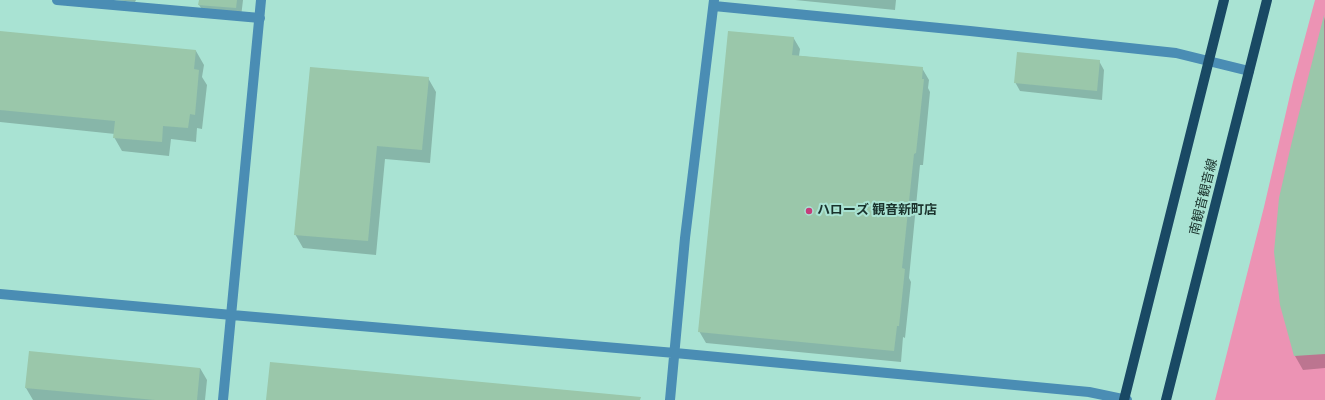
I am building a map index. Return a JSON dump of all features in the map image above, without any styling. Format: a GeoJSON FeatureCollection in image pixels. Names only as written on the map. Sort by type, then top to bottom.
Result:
{"type":"FeatureCollection","features":[{"type":"Feature","properties":{"kind":"main road"},"geometry":{"type":"LineString","coordinates":[[1125,400],[1224,0]]}},
{"type":"Feature","properties":{"kind":"main road","name":"南観音観音線"},"geometry":{"type":"LineString","coordinates":[[1166,400],[1267,0]]}},
{"type":"Feature","properties":{"kind":"street"},"geometry":{"type":"LineString","coordinates":[[56,0],[260,18]]}},
{"type":"Feature","properties":{"kind":"street"},"geometry":{"type":"LineString","coordinates":[[223,400],[261,0]]}},
{"type":"Feature","properties":{"kind":"street"},"geometry":{"type":"LineString","coordinates":[[670,400],[685,238],[714,3],[1168,52],[1249,71]]}},
{"type":"Feature","properties":{"kind":"street"},"geometry":{"type":"LineString","coordinates":[[0,294],[675,353],[1089,392],[1125,400]]}},
{"type":"Feature","properties":{"kind":"shaded area"},"geometry":{"type":"Polygon","coordinates":[[[1315,0],[1325,0],[1325,400],[1215,400],[1264,207],[1293,82],[1315,0]]]}},
{"type":"Feature","properties":{"kind":"building"},"geometry":{"type":"Polygon","coordinates":[[[199,0],[237,0],[236,8],[198,5],[199,0]]]}},
{"type":"Feature","properties":{"kind":"building"},"geometry":{"type":"Polygon","coordinates":[[[1324,15],[1325,354],[1294,356],[1280,305],[1274,252],[1279,198],[1324,15]]]}},
{"type":"Feature","properties":{"kind":"building"},"geometry":{"type":"Polygon","coordinates":[[[0,31],[196,50],[194,69],[199,70],[195,115],[190,114],[188,128],[163,126],[162,142],[113,138],[115,121],[0,110],[0,31]]]}},
{"type":"Feature","properties":{"kind":"building","name":"ハローズ 観音新町店"},"geometry":{"type":"Polygon","coordinates":[[[728,31],[794,37],[792,55],[923,67],[922,79],[924,79],[916,153],[914,154],[902,268],[905,269],[899,326],[897,326],[894,351],[698,332],[728,31]]]}},
{"type":"Feature","properties":{"kind":"building"},"geometry":{"type":"Polygon","coordinates":[[[1017,52],[1100,60],[1097,91],[1014,83],[1017,52]]]}},
{"type":"Feature","properties":{"kind":"building"},"geometry":{"type":"Polygon","coordinates":[[[310,67],[429,77],[422,150],[377,146],[368,241],[294,235],[310,67]]]}},
{"type":"Feature","properties":{"kind":"building"},"geometry":{"type":"Polygon","coordinates":[[[29,351],[200,368],[197,400],[155,400],[25,388],[29,351]]]}},
{"type":"Feature","properties":{"kind":"building"},"geometry":{"type":"Polygon","coordinates":[[[270,362],[641,397],[640,400],[266,400],[270,362]]]}},
{"type":"Feature","properties":{"kind":"place","name":"ハローズ 観音新町店"},"geometry":{"type":"Point","coordinates":[809,211]}}]}
